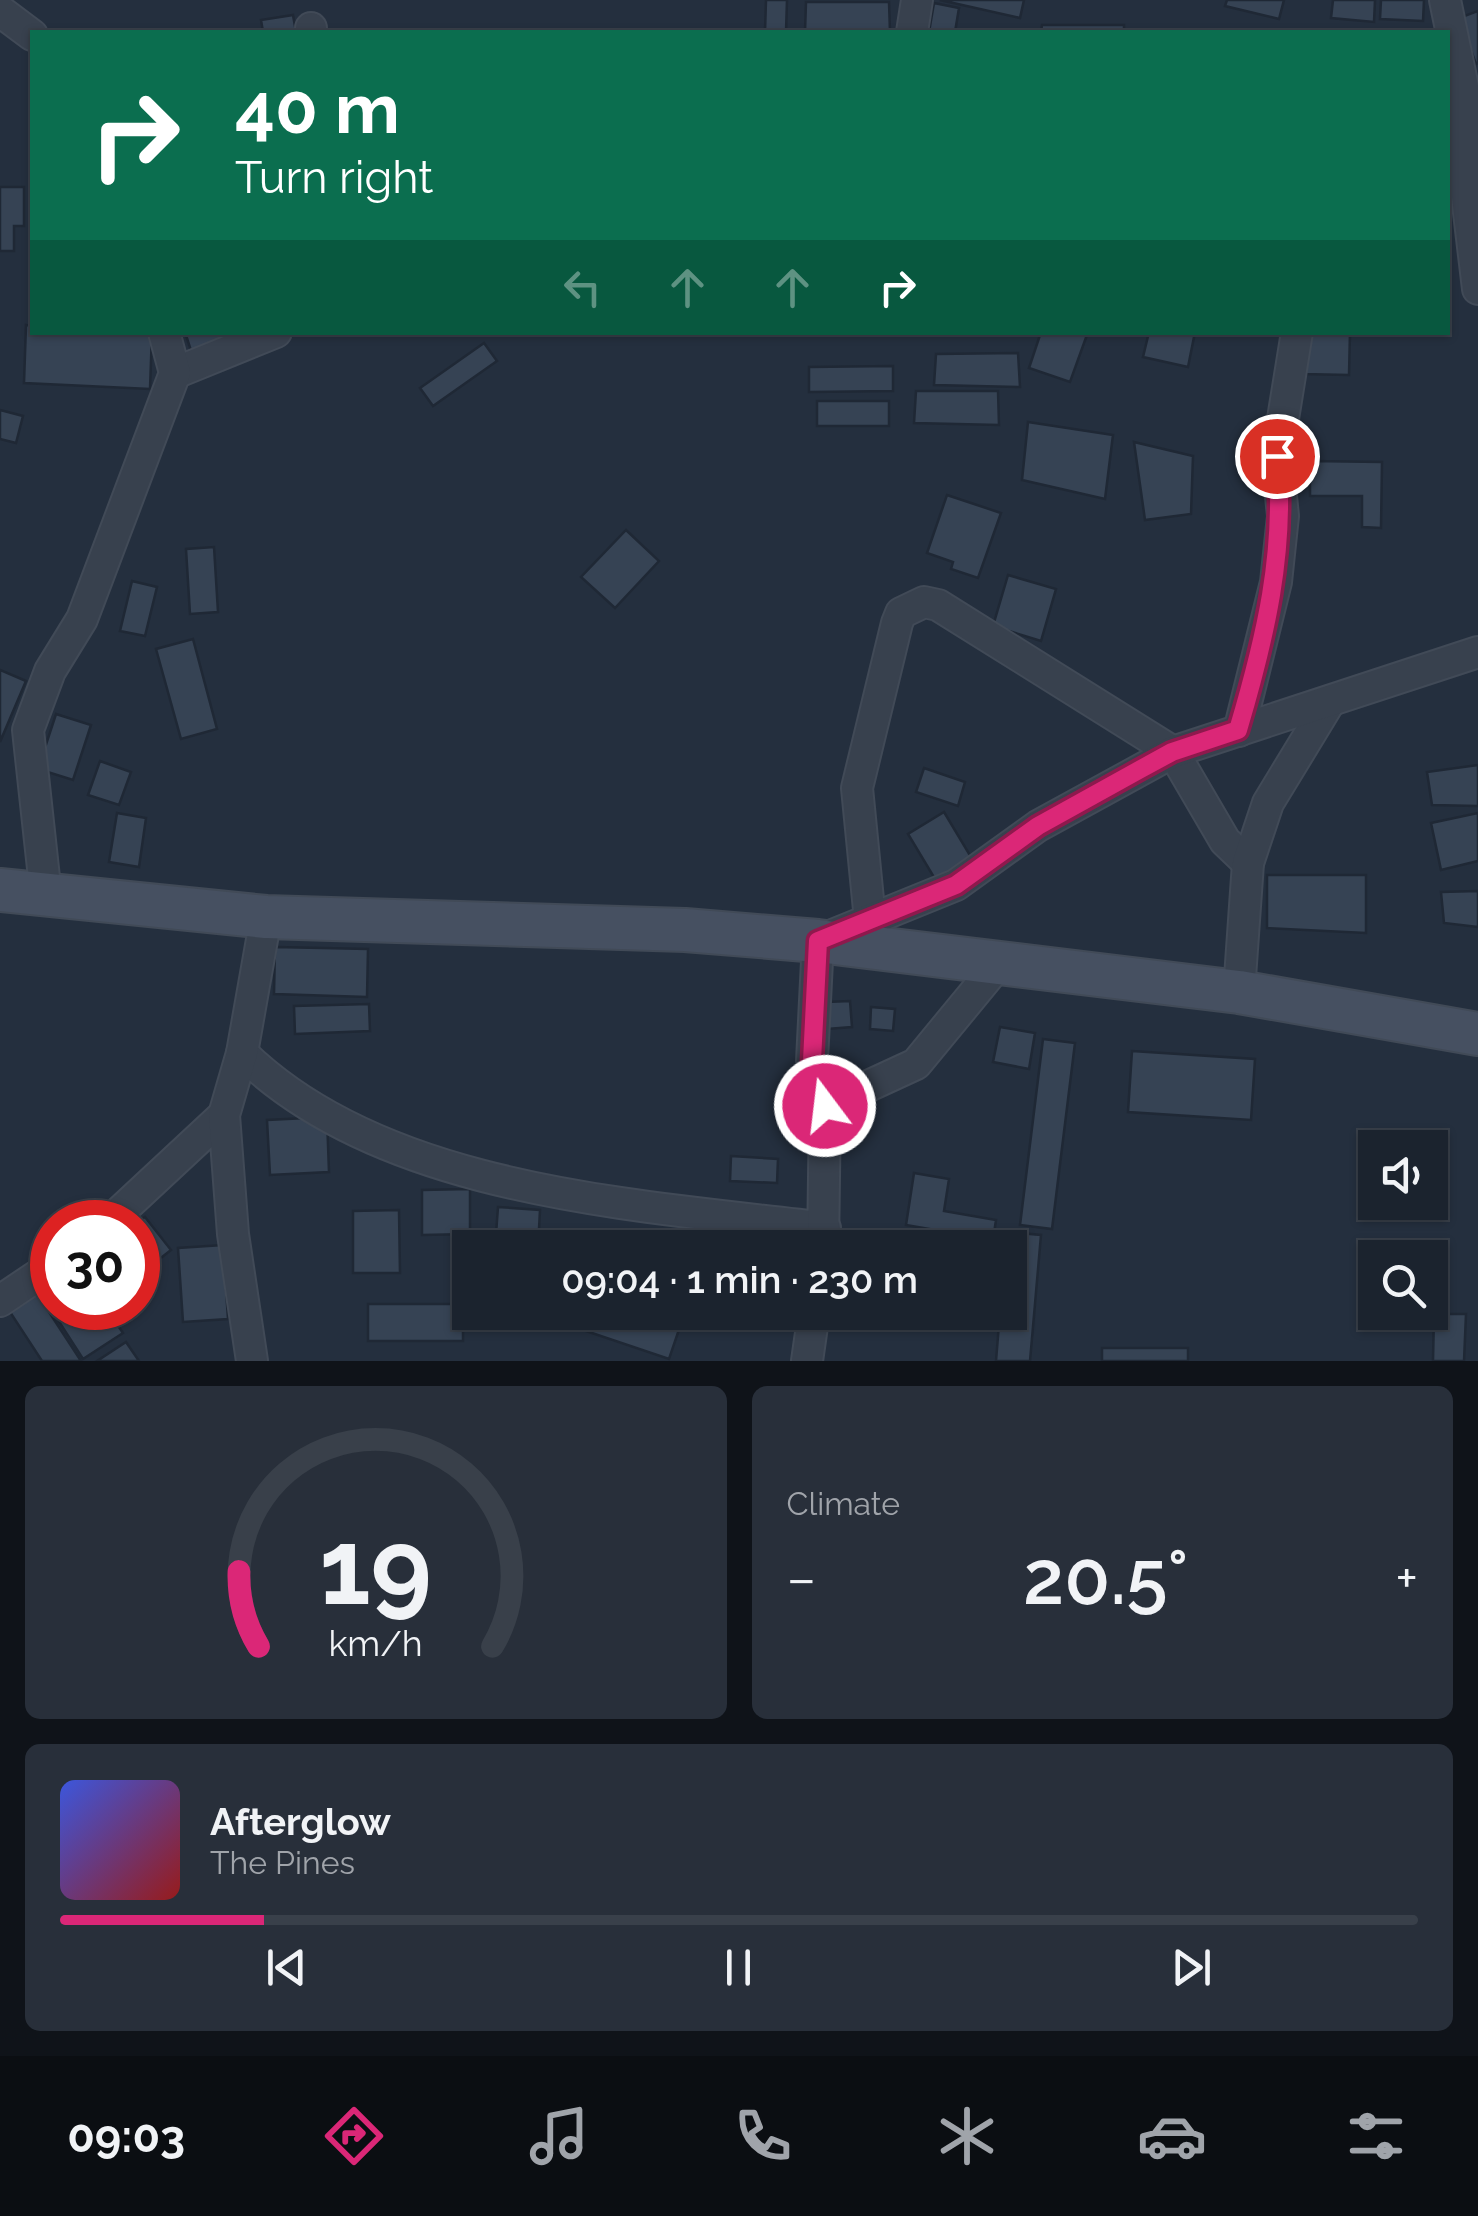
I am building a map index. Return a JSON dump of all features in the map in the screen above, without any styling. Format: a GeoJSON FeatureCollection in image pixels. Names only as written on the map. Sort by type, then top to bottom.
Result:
{"type":"FeatureCollection","features":[{"type":"Feature","properties":{"kind":"main road"},"geometry":{"type":"LineString","coordinates":[[0,890],[266,916],[685,930],[818,941],[1239,992],[1478,1034]]}},
{"type":"Feature","properties":{"kind":"street"},"geometry":{"type":"LineString","coordinates":[[912,30],[917,0]]}},
{"type":"Feature","properties":{"kind":"street"},"geometry":{"type":"LineString","coordinates":[[1445,0],[1466,97],[1465,178],[1478,289]]}},
{"type":"Feature","properties":{"kind":"street"},"geometry":{"type":"LineString","coordinates":[[0,11],[30,34]]}},
{"type":"Feature","properties":{"kind":"street"},"geometry":{"type":"LineString","coordinates":[[46,896],[28,730],[50,671],[82,619],[175,373],[165,335]]}},
{"type":"Feature","properties":{"kind":"street"},"geometry":{"type":"LineString","coordinates":[[175,373],[269,335]]}},
{"type":"Feature","properties":{"kind":"street"},"geometry":{"type":"LineString","coordinates":[[1238,730],[1276,582],[1282,516],[1277,456],[1296,335]]}},
{"type":"Feature","properties":{"kind":"street"},"geometry":{"type":"LineString","coordinates":[[870,920],[857,788],[896,623],[911,605],[938,605],[1172,752],[1225,841],[1248,863]]}},
{"type":"Feature","properties":{"kind":"street"},"geometry":{"type":"LineString","coordinates":[[824,1230],[825,1106],[812,1061],[818,941],[956,885],[1038,826],[1172,752],[1478,652]]}},
{"type":"Feature","properties":{"kind":"street"},"geometry":{"type":"LineString","coordinates":[[1239,992],[1248,863],[1268,802],[1330,702]]}},
{"type":"Feature","properties":{"kind":"street"},"geometry":{"type":"LineString","coordinates":[[252,1361],[233,1234],[224,1115],[242,1053],[266,916]]}},
{"type":"Feature","properties":{"kind":"street"},"geometry":{"type":"LineString","coordinates":[[825,1106],[916,1064],[1000,962]]}},
{"type":"Feature","properties":{"kind":"street"},"geometry":{"type":"LineString","coordinates":[[242,1053],[271,1081],[387,1146],[480,1174],[780,1230]]}},
{"type":"Feature","properties":{"kind":"street"},"geometry":{"type":"LineString","coordinates":[[132,1200],[224,1115]]}},
{"type":"Feature","properties":{"kind":"street"},"geometry":{"type":"LineString","coordinates":[[0,1301],[30,1281]]}},
{"type":"Feature","properties":{"kind":"street"},"geometry":{"type":"LineString","coordinates":[[807,1361],[811,1330]]}},
{"type":"Feature","properties":{"kind":"building"},"geometry":{"type":"Polygon","coordinates":[[[766,0],[787,0],[786,30],[765,30],[766,0]]]}},
{"type":"Feature","properties":{"kind":"building"},"geometry":{"type":"Polygon","coordinates":[[[940,0],[1024,0],[1020,18],[940,0]]]}},
{"type":"Feature","properties":{"kind":"building"},"geometry":{"type":"Polygon","coordinates":[[[1227,0],[1284,0],[1279,19],[1225,6],[1227,0]]]}},
{"type":"Feature","properties":{"kind":"building"},"geometry":{"type":"Polygon","coordinates":[[[1333,0],[1375,0],[1374,22],[1331,18],[1333,0]]]}},
{"type":"Feature","properties":{"kind":"building"},"geometry":{"type":"Polygon","coordinates":[[[1381,0],[1424,0],[1423,21],[1380,19],[1381,0]]]}},
{"type":"Feature","properties":{"kind":"building"},"geometry":{"type":"Polygon","coordinates":[[[806,2],[889,2],[890,30],[805,30],[806,2]]]}},
{"type":"Feature","properties":{"kind":"building"},"geometry":{"type":"Polygon","coordinates":[[[934,3],[959,8],[955,30],[929,30],[934,3]]]}},
{"type":"Feature","properties":{"kind":"building"},"geometry":{"type":"Polygon","coordinates":[[[1478,11],[1478,63],[1476,64],[1459,18],[1478,11]]]}},
{"type":"Feature","properties":{"kind":"building"},"geometry":{"type":"Polygon","coordinates":[[[293,15],[296,30],[263,30],[261,20],[293,15]]]}},
{"type":"Feature","properties":{"kind":"building"},"geometry":{"type":"Polygon","coordinates":[[[1042,25],[1124,25],[1124,30],[1041,30],[1042,25]]]}},
{"type":"Feature","properties":{"kind":"building"},"geometry":{"type":"Polygon","coordinates":[[[0,187],[24,187],[24,226],[14,226],[14,251],[0,251],[0,187]]]}},
{"type":"Feature","properties":{"kind":"building"},"geometry":{"type":"Polygon","coordinates":[[[26,325],[30,326],[30,335],[152,335],[150,389],[24,383],[26,325]]]}},
{"type":"Feature","properties":{"kind":"building"},"geometry":{"type":"Polygon","coordinates":[[[186,335],[260,335],[193,357],[186,335]]]}},
{"type":"Feature","properties":{"kind":"building"},"geometry":{"type":"Polygon","coordinates":[[[1040,335],[1087,335],[1070,382],[1029,368],[1040,335]]]}},
{"type":"Feature","properties":{"kind":"building"},"geometry":{"type":"Polygon","coordinates":[[[1148,335],[1194,335],[1188,367],[1143,357],[1148,335]]]}},
{"type":"Feature","properties":{"kind":"building"},"geometry":{"type":"Polygon","coordinates":[[[1303,335],[1350,335],[1349,375],[1302,374],[1303,335]]]}},
{"type":"Feature","properties":{"kind":"building"},"geometry":{"type":"Polygon","coordinates":[[[484,343],[497,361],[433,406],[420,388],[484,343]]]}},
{"type":"Feature","properties":{"kind":"building"},"geometry":{"type":"Polygon","coordinates":[[[1018,353],[1020,387],[934,385],[936,354],[1018,353]]]}},
{"type":"Feature","properties":{"kind":"building"},"geometry":{"type":"Polygon","coordinates":[[[893,366],[893,391],[809,392],[809,367],[893,366]]]}},
{"type":"Feature","properties":{"kind":"building"},"geometry":{"type":"Polygon","coordinates":[[[916,391],[998,391],[999,425],[914,423],[916,391]]]}},
{"type":"Feature","properties":{"kind":"building"},"geometry":{"type":"Polygon","coordinates":[[[817,401],[889,401],[889,426],[817,426],[817,401]]]}},
{"type":"Feature","properties":{"kind":"building"},"geometry":{"type":"Polygon","coordinates":[[[0,410],[23,416],[16,443],[0,439],[0,410]]]}},
{"type":"Feature","properties":{"kind":"building"},"geometry":{"type":"Polygon","coordinates":[[[1028,422],[1113,435],[1105,499],[1022,480],[1028,422]]]}},
{"type":"Feature","properties":{"kind":"building"},"geometry":{"type":"Polygon","coordinates":[[[1134,442],[1193,456],[1191,514],[1145,520],[1134,442]]]}},
{"type":"Feature","properties":{"kind":"building"},"geometry":{"type":"Polygon","coordinates":[[[1310,461],[1382,462],[1381,528],[1362,527],[1362,496],[1310,496],[1310,461]]]}},
{"type":"Feature","properties":{"kind":"building"},"geometry":{"type":"Polygon","coordinates":[[[947,495],[1001,513],[978,578],[951,569],[953,562],[927,553],[947,495]]]}},
{"type":"Feature","properties":{"kind":"building"},"geometry":{"type":"Polygon","coordinates":[[[626,530],[659,561],[615,608],[581,577],[626,530]]]}},
{"type":"Feature","properties":{"kind":"building"},"geometry":{"type":"Polygon","coordinates":[[[214,547],[218,612],[190,614],[186,549],[214,547]]]}},
{"type":"Feature","properties":{"kind":"building"},"geometry":{"type":"Polygon","coordinates":[[[1008,575],[1056,589],[1041,641],[993,626],[1008,575]]]}},
{"type":"Feature","properties":{"kind":"building"},"geometry":{"type":"Polygon","coordinates":[[[132,581],[157,587],[145,636],[120,631],[132,581]]]}},
{"type":"Feature","properties":{"kind":"building"},"geometry":{"type":"Polygon","coordinates":[[[193,639],[217,729],[181,739],[156,649],[193,639]]]}},
{"type":"Feature","properties":{"kind":"building"},"geometry":{"type":"Polygon","coordinates":[[[0,670],[26,681],[0,742],[0,670]]]}},
{"type":"Feature","properties":{"kind":"building"},"geometry":{"type":"Polygon","coordinates":[[[56,714],[91,725],[73,780],[38,769],[56,714]]]}},
{"type":"Feature","properties":{"kind":"building"},"geometry":{"type":"Polygon","coordinates":[[[100,761],[131,772],[119,805],[88,795],[100,761]]]}},
{"type":"Feature","properties":{"kind":"building"},"geometry":{"type":"Polygon","coordinates":[[[1478,765],[1478,806],[1432,805],[1427,772],[1478,765]]]}},
{"type":"Feature","properties":{"kind":"building"},"geometry":{"type":"Polygon","coordinates":[[[924,768],[965,782],[958,806],[916,792],[924,768]]]}},
{"type":"Feature","properties":{"kind":"building"},"geometry":{"type":"Polygon","coordinates":[[[944,812],[974,862],[938,884],[908,834],[944,812]]]}},
{"type":"Feature","properties":{"kind":"building"},"geometry":{"type":"Polygon","coordinates":[[[117,813],[146,818],[139,867],[109,862],[117,813]]]}},
{"type":"Feature","properties":{"kind":"building"},"geometry":{"type":"Polygon","coordinates":[[[1478,813],[1478,861],[1441,870],[1431,823],[1478,813]]]}},
{"type":"Feature","properties":{"kind":"building"},"geometry":{"type":"Polygon","coordinates":[[[1267,875],[1366,875],[1366,933],[1267,928],[1267,875]]]}},
{"type":"Feature","properties":{"kind":"building"},"geometry":{"type":"Polygon","coordinates":[[[1478,891],[1478,927],[1444,923],[1441,892],[1478,891]]]}},
{"type":"Feature","properties":{"kind":"building"},"geometry":{"type":"Polygon","coordinates":[[[275,947],[368,949],[367,997],[274,994],[275,947]]]}},
{"type":"Feature","properties":{"kind":"building"},"geometry":{"type":"Polygon","coordinates":[[[850,1001],[852,1027],[827,1029],[826,1002],[850,1001]]]}},
{"type":"Feature","properties":{"kind":"building"},"geometry":{"type":"Polygon","coordinates":[[[369,1004],[370,1031],[295,1034],[294,1006],[369,1004]]]}},
{"type":"Feature","properties":{"kind":"building"},"geometry":{"type":"Polygon","coordinates":[[[871,1007],[895,1009],[893,1031],[870,1029],[871,1007]]]}},
{"type":"Feature","properties":{"kind":"building"},"geometry":{"type":"Polygon","coordinates":[[[1000,1027],[1035,1033],[1029,1069],[993,1062],[1000,1027]]]}},
{"type":"Feature","properties":{"kind":"building"},"geometry":{"type":"Polygon","coordinates":[[[1043,1039],[1075,1043],[1052,1229],[1020,1225],[1043,1039]]]}},
{"type":"Feature","properties":{"kind":"building"},"geometry":{"type":"Polygon","coordinates":[[[1132,1051],[1255,1059],[1251,1120],[1128,1112],[1132,1051]]]}},
{"type":"Feature","properties":{"kind":"building"},"geometry":{"type":"Polygon","coordinates":[[[327,1117],[329,1172],[270,1175],[267,1120],[327,1117]]]}},
{"type":"Feature","properties":{"kind":"building"},"geometry":{"type":"Polygon","coordinates":[[[731,1156],[778,1159],[777,1183],[730,1181],[731,1156]]]}},
{"type":"Feature","properties":{"kind":"building"},"geometry":{"type":"Polygon","coordinates":[[[914,1173],[949,1179],[944,1211],[996,1220],[994,1230],[935,1230],[906,1225],[914,1173]]]}},
{"type":"Feature","properties":{"kind":"building"},"geometry":{"type":"Polygon","coordinates":[[[470,1189],[470,1230],[422,1235],[422,1190],[470,1189]]]}},
{"type":"Feature","properties":{"kind":"building"},"geometry":{"type":"Polygon","coordinates":[[[498,1207],[540,1210],[539,1230],[496,1230],[498,1207]]]}},
{"type":"Feature","properties":{"kind":"building"},"geometry":{"type":"Polygon","coordinates":[[[399,1210],[400,1273],[353,1273],[353,1211],[399,1210]]]}},
{"type":"Feature","properties":{"kind":"building"},"geometry":{"type":"Polygon","coordinates":[[[1027,1234],[1041,1235],[1030,1361],[996,1361],[999,1330],[1027,1330],[1027,1234]]]}},
{"type":"Feature","properties":{"kind":"building"},"geometry":{"type":"Polygon","coordinates":[[[160,1236],[171,1250],[160,1259],[160,1236]]]}},
{"type":"Feature","properties":{"kind":"building"},"geometry":{"type":"Polygon","coordinates":[[[223,1245],[228,1319],[183,1322],[178,1248],[223,1245]]]}},
{"type":"Feature","properties":{"kind":"building"},"geometry":{"type":"Polygon","coordinates":[[[30,1296],[30,1330],[61,1330],[81,1361],[42,1361],[8,1309],[30,1296]]]}},
{"type":"Feature","properties":{"kind":"building"},"geometry":{"type":"Polygon","coordinates":[[[368,1304],[452,1304],[452,1330],[463,1330],[463,1341],[368,1341],[368,1304]]]}},
{"type":"Feature","properties":{"kind":"building"},"geometry":{"type":"Polygon","coordinates":[[[1448,1314],[1466,1314],[1464,1361],[1433,1361],[1434,1330],[1448,1330],[1448,1314]]]}},
{"type":"Feature","properties":{"kind":"building"},"geometry":{"type":"Polygon","coordinates":[[[64,1330],[121,1330],[123,1333],[83,1359],[64,1330]]]}},
{"type":"Feature","properties":{"kind":"building"},"geometry":{"type":"Polygon","coordinates":[[[583,1330],[679,1330],[669,1359],[583,1330]]]}},
{"type":"Feature","properties":{"kind":"building"},"geometry":{"type":"Polygon","coordinates":[[[126,1342],[139,1361],[97,1361],[126,1342]]]}},
{"type":"Feature","properties":{"kind":"building"},"geometry":{"type":"Polygon","coordinates":[[[1102,1348],[1188,1348],[1188,1361],[1102,1361],[1102,1348]]]}},
{"type":"Feature","properties":{"kind":"route"},"geometry":{"type":"LineString","coordinates":[[825,1106],[812,1061],[818,941],[956,885],[1038,826],[1139,770],[1172,752],[1238,730],[1276,582],[1282,516],[1277,456]]}}]}
